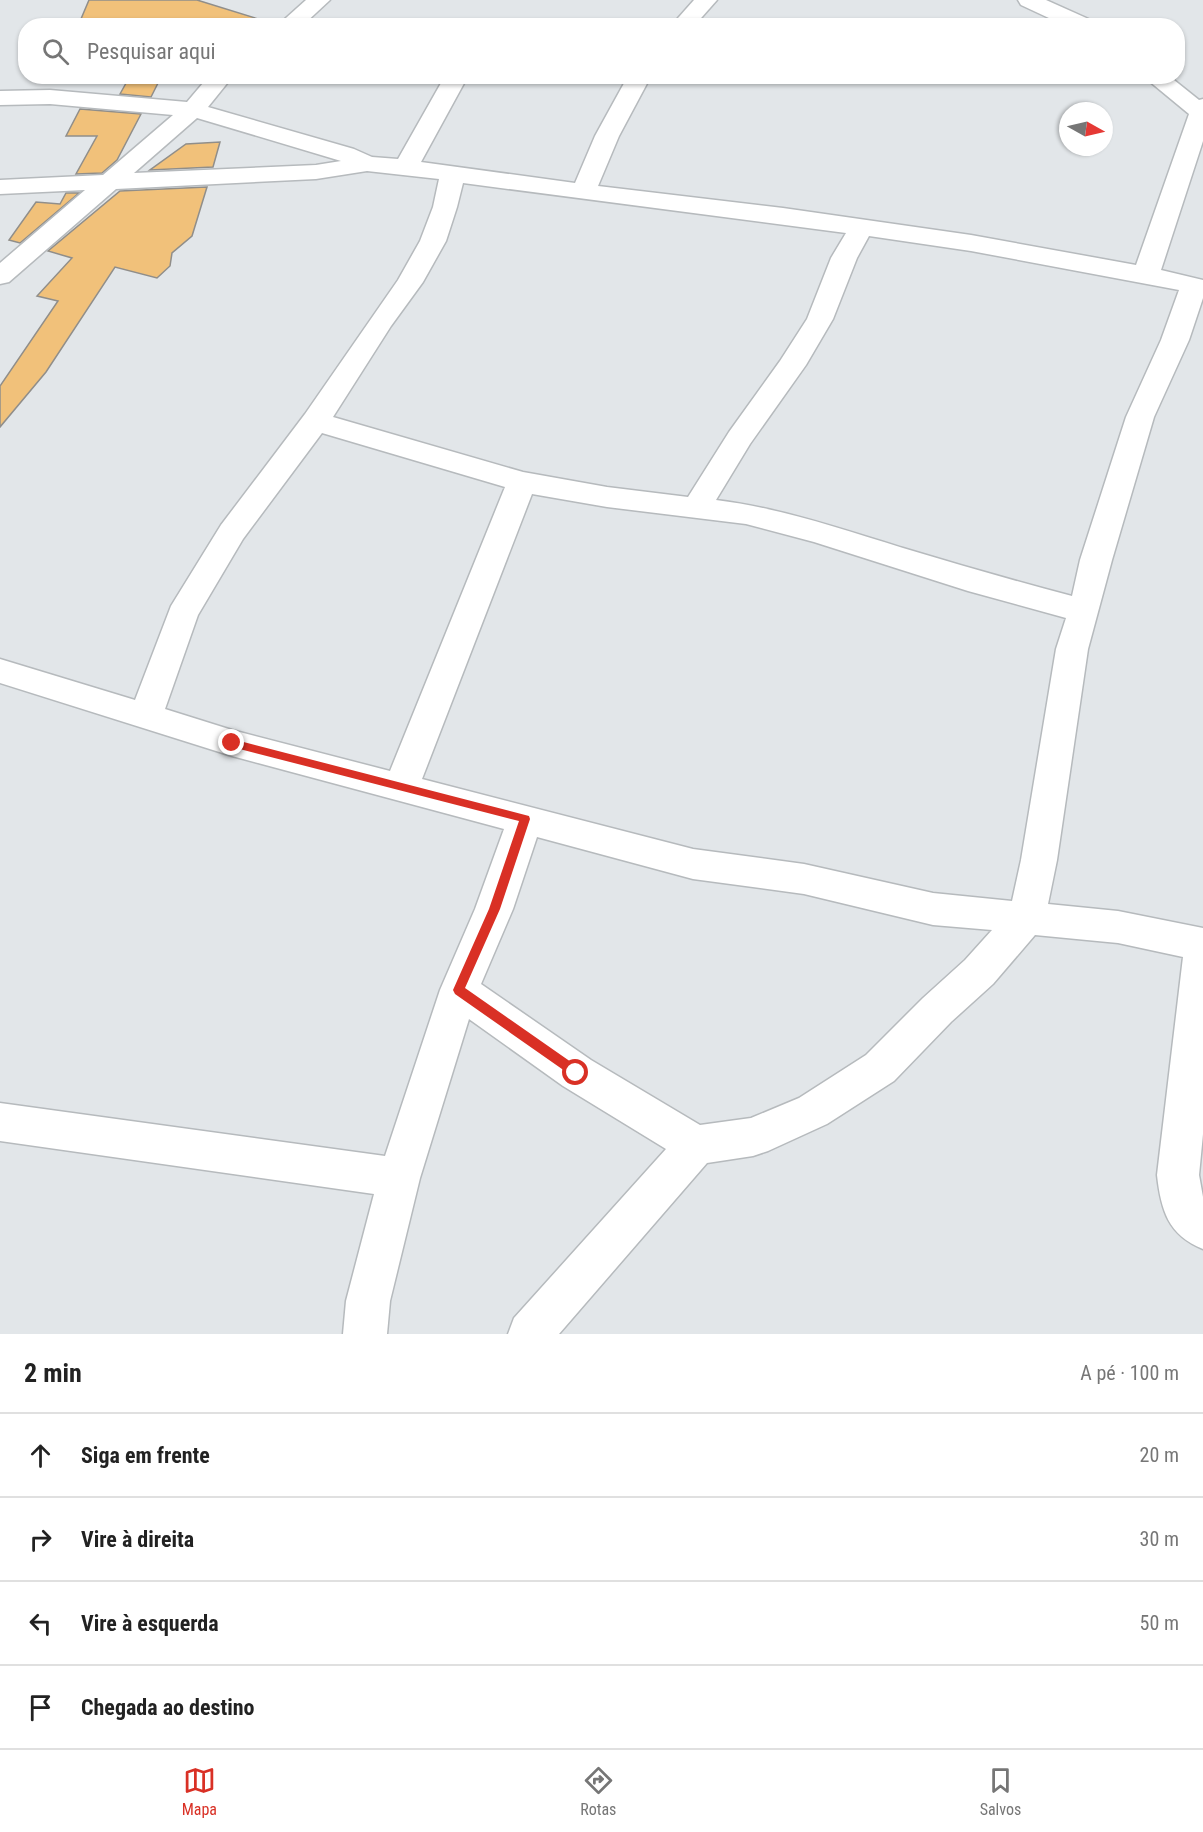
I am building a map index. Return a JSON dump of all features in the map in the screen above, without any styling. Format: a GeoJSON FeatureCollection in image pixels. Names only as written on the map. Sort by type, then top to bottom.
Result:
{"type":"FeatureCollection","features":[{"type":"Feature","properties":{"kind":"street"},"geometry":{"type":"LineString","coordinates":[[298,18],[319,0]]}},
{"type":"Feature","properties":{"kind":"street"},"geometry":{"type":"LineString","coordinates":[[689,18],[706,0]]}},
{"type":"Feature","properties":{"kind":"street"},"geometry":{"type":"LineString","coordinates":[[1029,0],[1068,18]]}},
{"type":"Feature","properties":{"kind":"street"},"geometry":{"type":"LineString","coordinates":[[0,276],[193,110],[215,84]]}},
{"type":"Feature","properties":{"kind":"street"},"geometry":{"type":"LineString","coordinates":[[406,166],[452,84]]}},
{"type":"Feature","properties":{"kind":"street"},"geometry":{"type":"LineString","coordinates":[[583,192],[607,136],[636,84]]}},
{"type":"Feature","properties":{"kind":"street"},"geometry":{"type":"LineString","coordinates":[[1146,274],[1202,109],[1166,84]]}},
{"type":"Feature","properties":{"kind":"street"},"geometry":{"type":"LineString","coordinates":[[0,98],[50,97],[193,110],[346,154],[367,164]]}},
{"type":"Feature","properties":{"kind":"street"},"geometry":{"type":"LineString","coordinates":[[0,187],[316,172],[367,164],[406,166],[452,175],[862,227],[982,245],[1146,274],[1198,287],[1140,417],[1096,560],[1072,649],[1039,860],[1027,917],[979,972],[937,1010],[880,1068],[813,1111],[753,1137],[696,1145],[576,1073],[459,990]]}},
{"type":"Feature","properties":{"kind":"street"},"geometry":{"type":"LineString","coordinates":[[146,715],[182,614],[232,532],[348,375],[379,324],[410,282],[428,251],[445,207],[452,175]]}},
{"type":"Feature","properties":{"kind":"street"},"geometry":{"type":"LineString","coordinates":[[697,507],[739,439],[792,365],[820,319],[844,258],[862,227]]}},
{"type":"Feature","properties":{"kind":"street"},"geometry":{"type":"LineString","coordinates":[[315,421],[522,482],[607,496],[746,514],[820,533],[979,583],[1084,611]]}},
{"type":"Feature","properties":{"kind":"street"},"geometry":{"type":"LineString","coordinates":[[401,787],[522,482]]}},
{"type":"Feature","properties":{"kind":"street"},"geometry":{"type":"LineString","coordinates":[[0,671],[232,743],[693,864],[804,879],[933,909],[1118,927],[1203,945],[1178,1174],[1182,1205],[1203,1228]]}},
{"type":"Feature","properties":{"kind":"street"},"geometry":{"type":"LineString","coordinates":[[365,1334],[368,1301],[399,1178],[459,990],[494,909],[525,819]]}},
{"type":"Feature","properties":{"kind":"street"},"geometry":{"type":"LineString","coordinates":[[0,1122],[399,1178]]}},
{"type":"Feature","properties":{"kind":"street"},"geometry":{"type":"LineString","coordinates":[[530,1334],[696,1145]]}},
{"type":"Feature","properties":{"kind":"building"},"geometry":{"type":"Polygon","coordinates":[[[89,0],[197,0],[255,18],[81,18],[89,0]]]}},
{"type":"Feature","properties":{"kind":"building"},"geometry":{"type":"Polygon","coordinates":[[[126,84],[158,84],[151,97],[120,94],[126,84]]]}},
{"type":"Feature","properties":{"kind":"building"},"geometry":{"type":"Polygon","coordinates":[[[80,109],[141,114],[117,160],[102,173],[76,174],[97,136],[66,136],[80,109]]]}},
{"type":"Feature","properties":{"kind":"building"},"geometry":{"type":"Polygon","coordinates":[[[220,142],[213,167],[150,170],[186,144],[220,142]]]}},
{"type":"Feature","properties":{"kind":"building"},"geometry":{"type":"Polygon","coordinates":[[[207,187],[192,236],[172,253],[170,266],[157,278],[115,267],[46,372],[0,427],[0,386],[58,301],[37,296],[72,258],[48,251],[120,191],[207,187]]]}},
{"type":"Feature","properties":{"kind":"building"},"geometry":{"type":"Polygon","coordinates":[[[66,193],[79,193],[20,243],[9,240],[36,202],[60,204],[66,193]]]}},
{"type":"Feature","properties":{"kind":"route"},"geometry":{"type":"LineString","coordinates":[[232,743],[525,819],[494,909],[459,990],[576,1073]]}}]}
